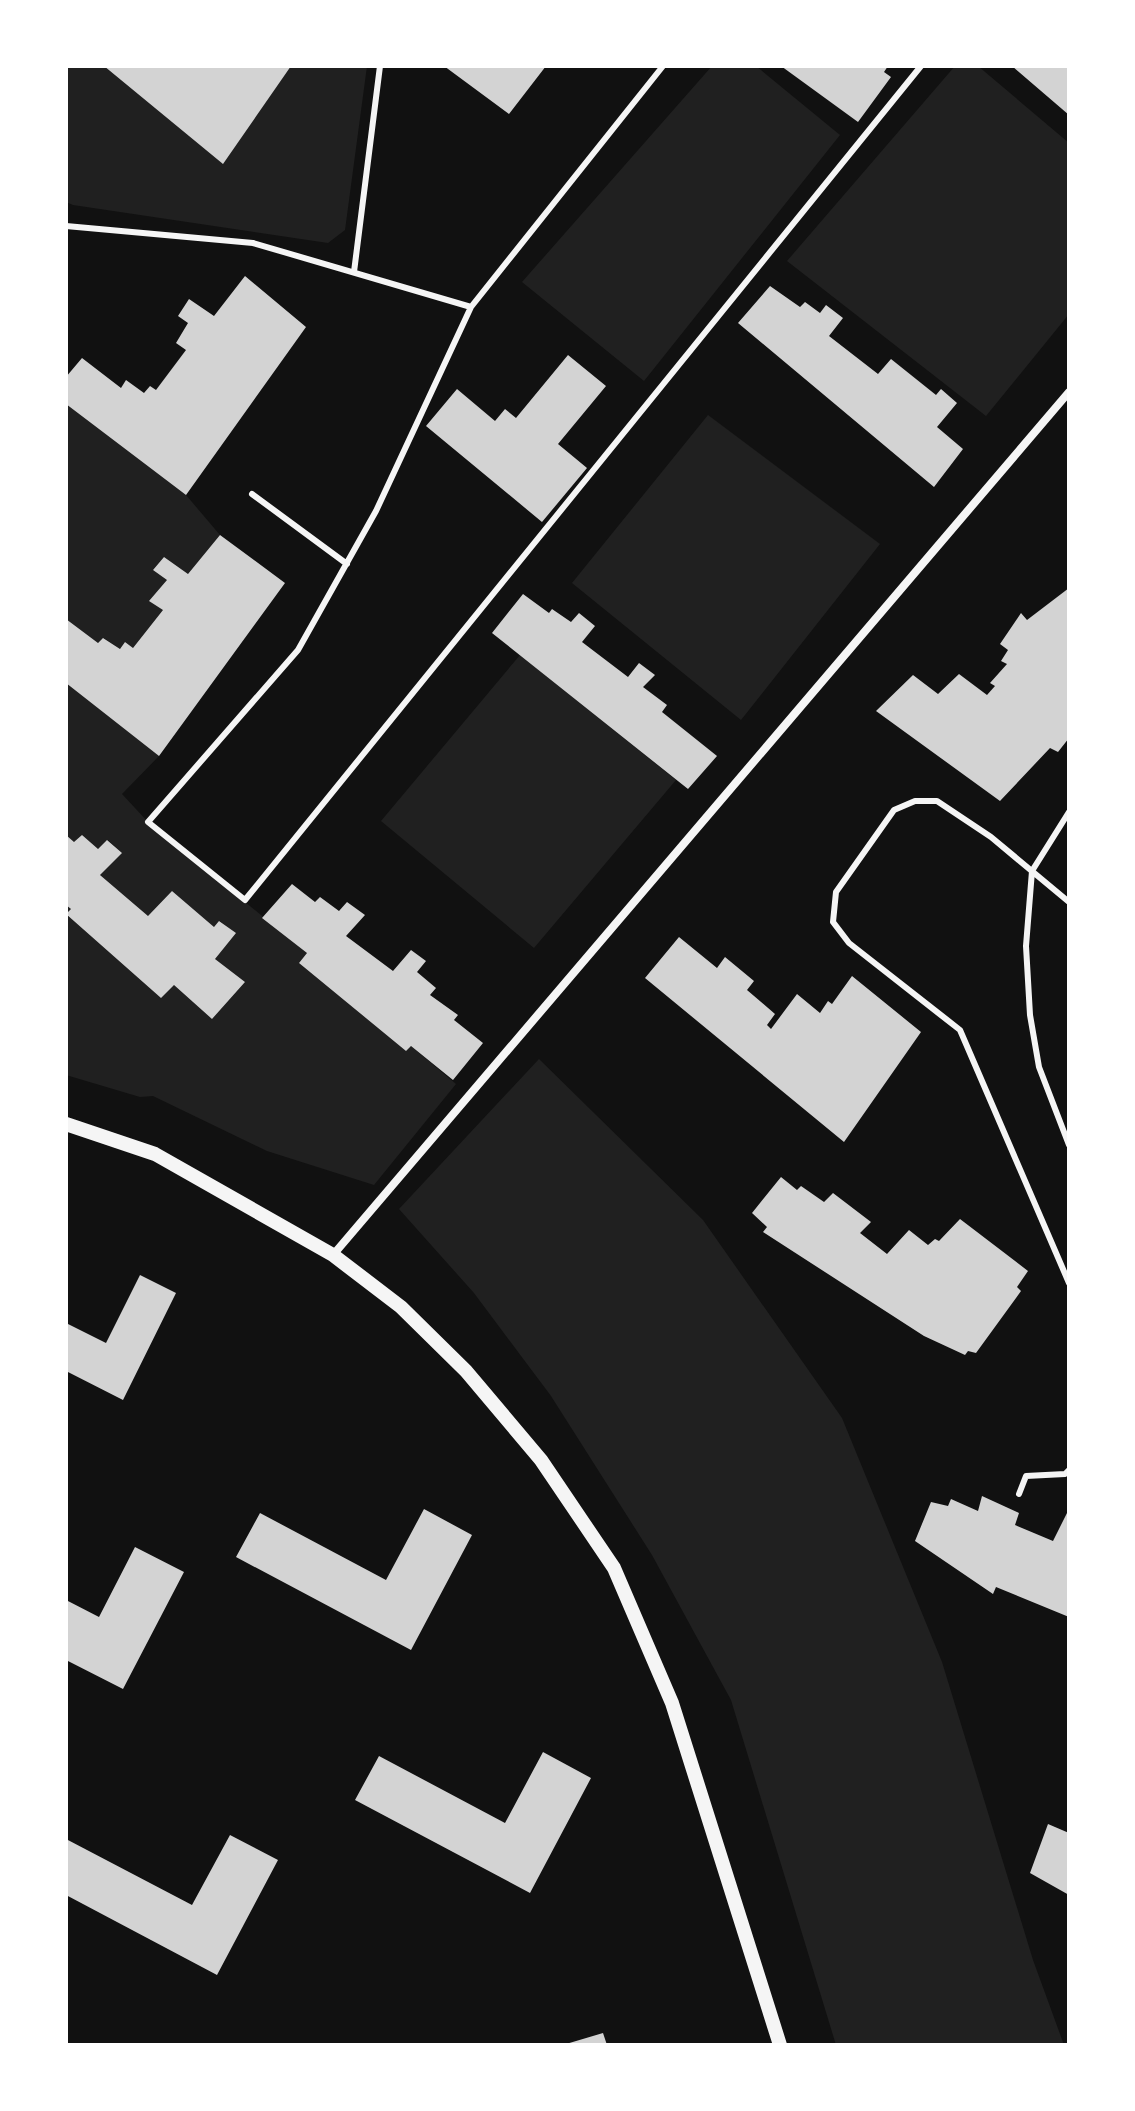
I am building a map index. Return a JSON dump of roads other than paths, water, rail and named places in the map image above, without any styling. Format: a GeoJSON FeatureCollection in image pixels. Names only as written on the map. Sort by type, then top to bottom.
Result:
{"type":"FeatureCollection","features":[{"type":"Feature","properties":{"kind":"street"},"geometry":{"type":"LineString","coordinates":[[333,1255],[1069,392]]}},
{"type":"Feature","properties":{"kind":"street"},"geometry":{"type":"LineString","coordinates":[[66,1124],[155,1154],[333,1255],[401,1307],[466,1371],[541,1460],[614,1568],[672,1703],[780,2045]]}},
{"type":"Feature","properties":{"kind":"lane"},"geometry":{"type":"LineString","coordinates":[[354,272],[380,66]]}},
{"type":"Feature","properties":{"kind":"lane"},"geometry":{"type":"LineString","coordinates":[[663,66],[471,307],[376,511],[298,650],[148,822],[245,900],[921,66]]}},
{"type":"Feature","properties":{"kind":"lane"},"geometry":{"type":"LineString","coordinates":[[66,226],[253,243],[471,307]]}},
{"type":"Feature","properties":{"kind":"lane"},"geometry":{"type":"LineString","coordinates":[[252,494],[347,564]]}},
{"type":"Feature","properties":{"kind":"lane"},"geometry":{"type":"LineString","coordinates":[[1069,902],[991,837],[937,801],[915,801],[894,810],[836,892],[833,922],[849,943],[960,1030],[1069,1283]]}},
{"type":"Feature","properties":{"kind":"lane"},"geometry":{"type":"LineString","coordinates":[[1069,812],[1032,871],[1026,946],[1030,1015],[1039,1067],[1069,1145]]}},
{"type":"Feature","properties":{"kind":"lane"},"geometry":{"type":"LineString","coordinates":[[1019,1494],[1026,1476],[1046,1477],[1065,1474],[1069,1470]]}}]}
